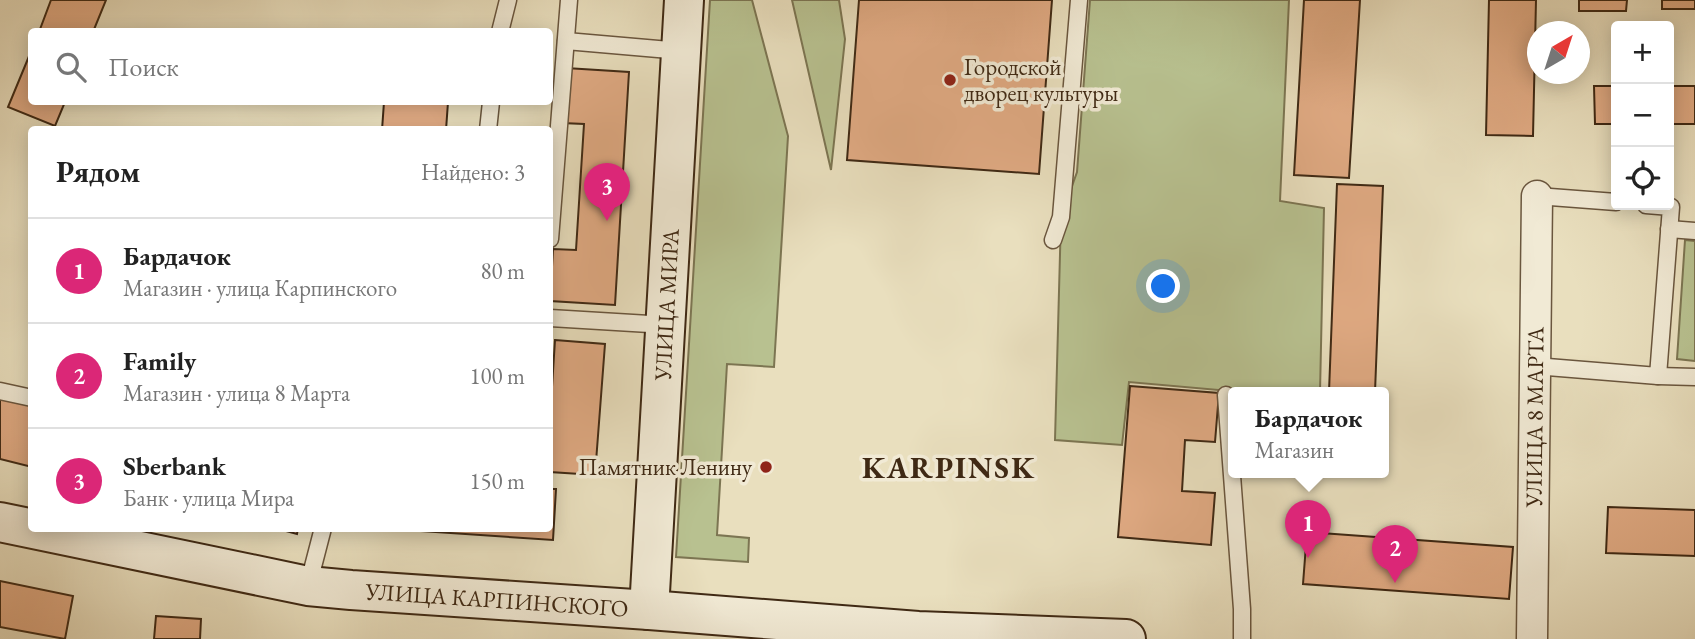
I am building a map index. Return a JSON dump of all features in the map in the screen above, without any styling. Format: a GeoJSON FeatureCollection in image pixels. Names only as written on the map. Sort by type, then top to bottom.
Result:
{"type":"FeatureCollection","features":[{"type":"Feature","properties":{"kind":"main road","name":"УЛИЦА МИРА"},"geometry":{"type":"LineString","coordinates":[[649,610],[684,0]]}},
{"type":"Feature","properties":{"kind":"main road","name":"УЛИЦА КАРПИНСКОГО"},"geometry":{"type":"LineString","coordinates":[[0,522],[28,527]]}},
{"type":"Feature","properties":{"kind":"main road","name":"УЛИЦА КАРПИНСКОГО"},"geometry":{"type":"LineString","coordinates":[[59,532],[130,544],[308,586],[649,610],[775,629],[1126,639]]}},
{"type":"Feature","properties":{"kind":"street","name":"УЛИЦА 8 МАРТА"},"geometry":{"type":"LineString","coordinates":[[1532,639],[1537,196]]}},
{"type":"Feature","properties":{"kind":"lane"},"geometry":{"type":"LineString","coordinates":[[501,28],[508,0]]}},
{"type":"Feature","properties":{"kind":"lane"},"geometry":{"type":"LineString","coordinates":[[553,202],[569,0]]}},
{"type":"Feature","properties":{"kind":"lane"},"geometry":{"type":"LineString","coordinates":[[1053,240],[1061,217],[1079,0]]}},
{"type":"Feature","properties":{"kind":"lane"},"geometry":{"type":"LineString","coordinates":[[566,41],[681,51]]}},
{"type":"Feature","properties":{"kind":"lane"},"geometry":{"type":"LineString","coordinates":[[488,126],[491,105]]}},
{"type":"Feature","properties":{"kind":"lane"},"geometry":{"type":"LineString","coordinates":[[1537,196],[1611,202]]}},
{"type":"Feature","properties":{"kind":"lane"},"geometry":{"type":"LineString","coordinates":[[1658,376],[1671,210]]}},
{"type":"Feature","properties":{"kind":"lane"},"geometry":{"type":"LineString","coordinates":[[1669,229],[1695,231]]}},
{"type":"Feature","properties":{"kind":"lane"},"geometry":{"type":"LineString","coordinates":[[553,318],[666,325]]}},
{"type":"Feature","properties":{"kind":"lane"},"geometry":{"type":"LineString","coordinates":[[1535,366],[1695,377]]}},
{"type":"Feature","properties":{"kind":"lane"},"geometry":{"type":"LineString","coordinates":[[0,391],[28,397]]}},
{"type":"Feature","properties":{"kind":"lane"},"geometry":{"type":"LineString","coordinates":[[1226,395],[1228,422]]}},
{"type":"Feature","properties":{"kind":"lane"},"geometry":{"type":"LineString","coordinates":[[1232,478],[1242,639]]}},
{"type":"Feature","properties":{"kind":"lane"},"geometry":{"type":"LineString","coordinates":[[308,586],[322,532]]}},
{"type":"Feature","properties":{"kind":"green space"},"geometry":{"type":"Polygon","coordinates":[[[710,0],[752,0],[788,136],[774,367],[727,364],[717,535],[749,538],[748,562],[676,557],[710,0]]]}},
{"type":"Feature","properties":{"kind":"green space"},"geometry":{"type":"Polygon","coordinates":[[[792,0],[839,0],[845,39],[831,170],[792,0]]]}},
{"type":"Feature","properties":{"kind":"green space"},"geometry":{"type":"Polygon","coordinates":[[[1090,0],[1289,0],[1280,201],[1324,208],[1320,387],[1228,387],[1228,391],[1129,382],[1122,445],[1055,440],[1061,217],[1077,172],[1090,0]]]}},
{"type":"Feature","properties":{"kind":"green space"},"geometry":{"type":"Polygon","coordinates":[[[1685,240],[1695,241],[1695,361],[1677,359],[1685,240]]]}},
{"type":"Feature","properties":{"kind":"building"},"geometry":{"type":"Polygon","coordinates":[[[51,0],[106,0],[95,28],[40,28],[51,0]]]}},
{"type":"Feature","properties":{"kind":"building","name":"Городской дворец культуры"},"geometry":{"type":"Polygon","coordinates":[[[859,0],[1052,0],[1039,174],[847,160],[859,0]]]}},
{"type":"Feature","properties":{"kind":"building"},"geometry":{"type":"Polygon","coordinates":[[[1304,0],[1360,0],[1349,178],[1294,175],[1304,0]]]}},
{"type":"Feature","properties":{"kind":"building"},"geometry":{"type":"Polygon","coordinates":[[[1489,0],[1536,0],[1536,21],[1527,21],[1527,84],[1534,84],[1533,136],[1486,135],[1489,0]]]}},
{"type":"Feature","properties":{"kind":"building"},"geometry":{"type":"Polygon","coordinates":[[[1579,0],[1627,0],[1626,11],[1579,11],[1579,0]]]}},
{"type":"Feature","properties":{"kind":"building"},"geometry":{"type":"Polygon","coordinates":[[[1662,0],[1695,0],[1695,9],[1662,9],[1662,0]]]}},
{"type":"Feature","properties":{"kind":"building"},"geometry":{"type":"Polygon","coordinates":[[[28,59],[28,105],[64,105],[55,126],[8,107],[28,59]]]}},
{"type":"Feature","properties":{"kind":"building"},"geometry":{"type":"Polygon","coordinates":[[[566,68],[629,72],[615,305],[553,301],[553,249],[576,250],[584,124],[562,123],[566,68]]]}},
{"type":"Feature","properties":{"kind":"building"},"geometry":{"type":"Polygon","coordinates":[[[1594,86],[1611,86],[1611,124],[1595,124],[1594,86]]]}},
{"type":"Feature","properties":{"kind":"building"},"geometry":{"type":"Polygon","coordinates":[[[1674,86],[1695,86],[1695,124],[1674,124],[1674,86]]]}},
{"type":"Feature","properties":{"kind":"building"},"geometry":{"type":"Polygon","coordinates":[[[384,105],[448,105],[446,126],[382,126],[384,105]]]}},
{"type":"Feature","properties":{"kind":"building"},"geometry":{"type":"Polygon","coordinates":[[[1337,184],[1383,186],[1375,387],[1329,387],[1337,184]]]}},
{"type":"Feature","properties":{"kind":"building"},"geometry":{"type":"Polygon","coordinates":[[[555,340],[605,344],[595,475],[553,472],[555,340]]]}},
{"type":"Feature","properties":{"kind":"building"},"geometry":{"type":"Polygon","coordinates":[[[1130,386],[1219,393],[1215,442],[1185,440],[1182,491],[1215,493],[1211,545],[1118,537],[1130,386]]]}},
{"type":"Feature","properties":{"kind":"building"},"geometry":{"type":"Polygon","coordinates":[[[0,398],[28,405],[28,466],[0,459],[0,398]]]}},
{"type":"Feature","properties":{"kind":"building"},"geometry":{"type":"Polygon","coordinates":[[[553,489],[556,489],[553,540],[435,532],[553,532],[553,489]]]}},
{"type":"Feature","properties":{"kind":"building"},"geometry":{"type":"Polygon","coordinates":[[[1608,507],[1695,510],[1695,556],[1606,553],[1608,507]]]}},
{"type":"Feature","properties":{"kind":"building"},"geometry":{"type":"Polygon","coordinates":[[[1307,532],[1513,547],[1509,599],[1303,584],[1307,532]]]}},
{"type":"Feature","properties":{"kind":"building"},"geometry":{"type":"Polygon","coordinates":[[[0,581],[73,596],[65,639],[0,627],[0,581]]]}},
{"type":"Feature","properties":{"kind":"building"},"geometry":{"type":"Polygon","coordinates":[[[156,616],[201,619],[200,639],[154,639],[156,616]]]}},
{"type":"Feature","properties":{"kind":"place","name":"Городской дворец культуры"},"geometry":{"type":"Point","coordinates":[950,80]}},
{"type":"Feature","properties":{"kind":"place","name":"Sberbank"},"geometry":{"type":"Point","coordinates":[607,221]}},
{"type":"Feature","properties":{"kind":"place","name":"Памятник Ленину"},"geometry":{"type":"Point","coordinates":[766,467]}},
{"type":"Feature","properties":{"kind":"place","name":"Бардачок"},"geometry":{"type":"Point","coordinates":[1308,558]}},
{"type":"Feature","properties":{"kind":"place","name":"Family"},"geometry":{"type":"Point","coordinates":[1395,583]}},
{"type":"Feature","properties":{"kind":"district","name":"KARPINSK"},"geometry":{"type":"Point","coordinates":[949,468]}}]}
